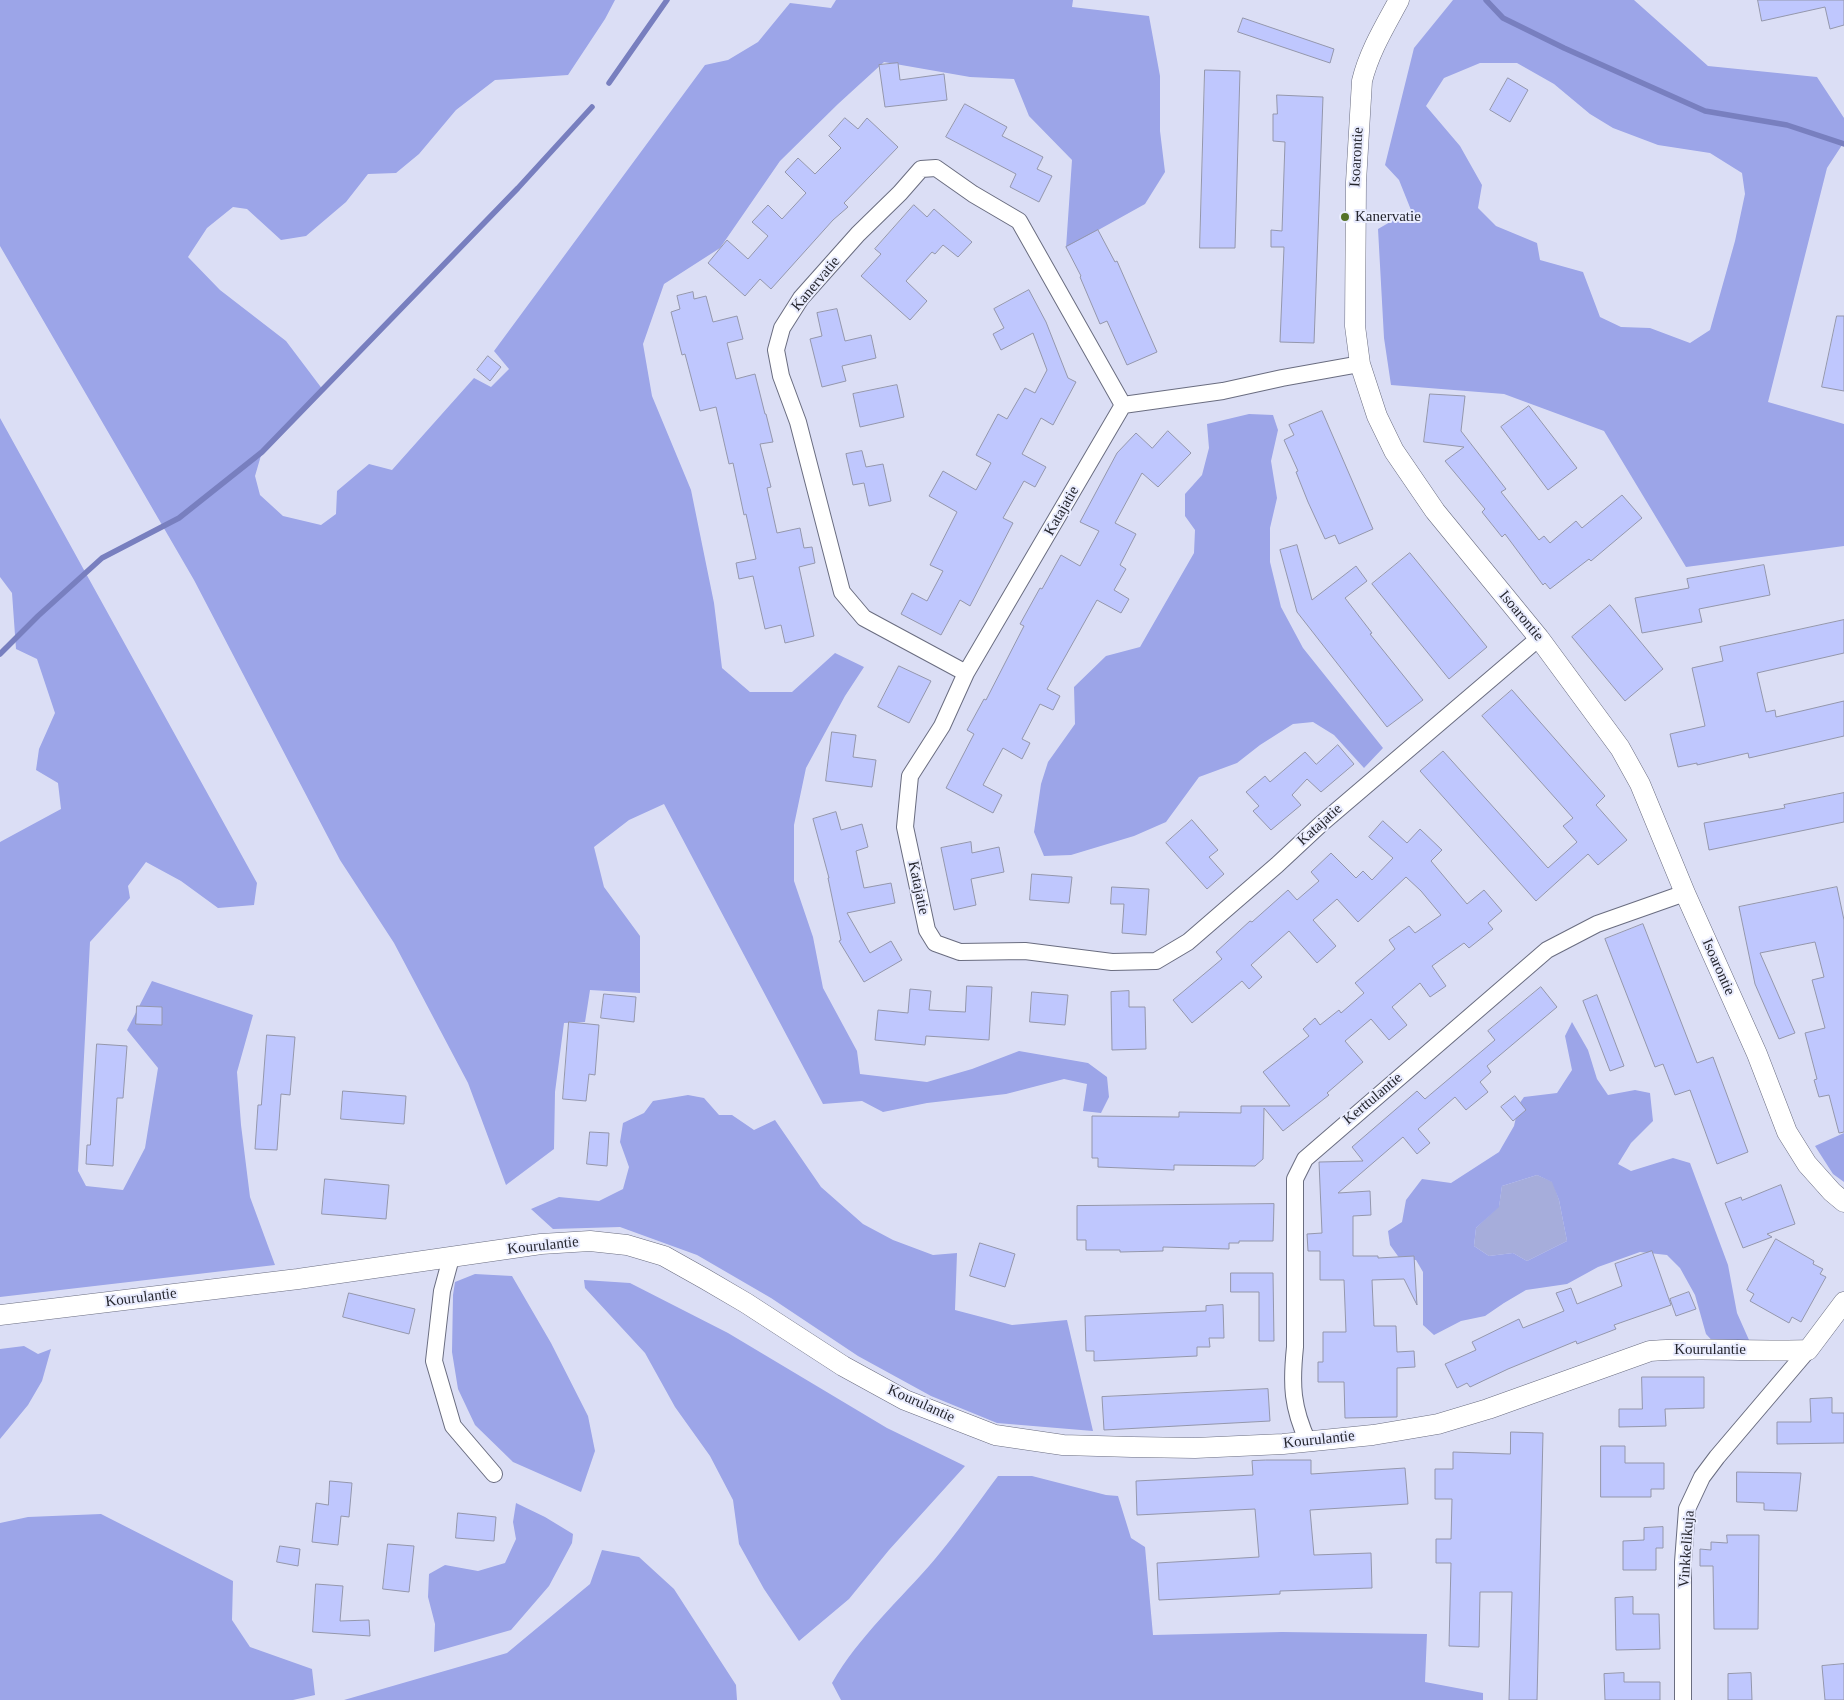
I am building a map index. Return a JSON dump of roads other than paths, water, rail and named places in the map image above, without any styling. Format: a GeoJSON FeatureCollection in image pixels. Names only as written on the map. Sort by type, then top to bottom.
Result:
{"type":"FeatureCollection","features":[{"type":"Feature","properties":{"kind":"street","name":"Isoarontie"},"geometry":{"type":"LineString","coordinates":[[1399,0],[1366,66],[1361,97],[1356,182],[1355,326],[1360,364],[1377,416],[1394,451],[1435,511],[1539,638],[1610,734],[1636,777],[1685,893],[1757,1054],[1787,1132],[1807,1164],[1832,1192],[1844,1202]]}},
{"type":"Feature","properties":{"kind":"street","name":"Kanervatie"},"geometry":{"type":"LineString","coordinates":[[966,673],[864,618],[842,592],[798,422],[781,376],[776,350],[782,328],[802,298],[858,234],[900,193],[921,168],[936,168],[1019,221],[1123,405]]}},
{"type":"Feature","properties":{"kind":"street"},"geometry":{"type":"LineString","coordinates":[[1123,405],[1223,391],[1360,364]]}},
{"type":"Feature","properties":{"kind":"street","name":"Katajatie"},"geometry":{"type":"LineString","coordinates":[[1123,405],[966,673],[942,726],[910,776],[905,827],[927,930],[935,943],[960,952],[1025,951],[1112,962],[1156,961],[1188,942],[1321,824],[1539,638]]}},
{"type":"Feature","properties":{"kind":"street","name":"Kerttulantie"},"geometry":{"type":"LineString","coordinates":[[1308,1442],[1298,1420],[1294,1397],[1293,1372],[1295,1347],[1295,1179],[1305,1159],[1547,950],[1597,924],[1685,893]]}},
{"type":"Feature","properties":{"kind":"street","name":"Kourulantie"},"geometry":{"type":"LineString","coordinates":[[0,1316],[298,1279],[541,1244],[590,1241],[627,1245],[664,1256],[746,1303],[842,1366],[905,1400],[995,1435],[1063,1445],[1195,1448],[1308,1442],[1373,1435],[1438,1424],[1488,1409],[1650,1351],[1686,1349],[1808,1350]]}},
{"type":"Feature","properties":{"kind":"street"},"geometry":{"type":"LineString","coordinates":[[451,1258],[442,1291],[434,1360],[453,1426],[494,1474]]}},
{"type":"Feature","properties":{"kind":"street"},"geometry":{"type":"LineString","coordinates":[[1808,1350],[1844,1302]]}},
{"type":"Feature","properties":{"kind":"street","name":"Vinkkelikuja"},"geometry":{"type":"LineString","coordinates":[[1683,1700],[1684,1562],[1687,1509],[1702,1477],[1717,1457],[1808,1350]]}},
{"type":"Feature","properties":{"kind":"waterway"},"geometry":{"type":"LineString","coordinates":[[609,83],[667,0]]}},
{"type":"Feature","properties":{"kind":"waterway"},"geometry":{"type":"LineString","coordinates":[[1486,0],[1503,18],[1564,48],[1705,111],[1787,125],[1844,144]]}},
{"type":"Feature","properties":{"kind":"waterway"},"geometry":{"type":"LineString","coordinates":[[0,654],[38,616],[102,558],[179,518],[262,452],[518,188],[592,107]]}},
{"type":"Feature","properties":{"kind":"place","name":"Kanervatie"},"geometry":{"type":"Point","coordinates":[1345,217]}}]}
